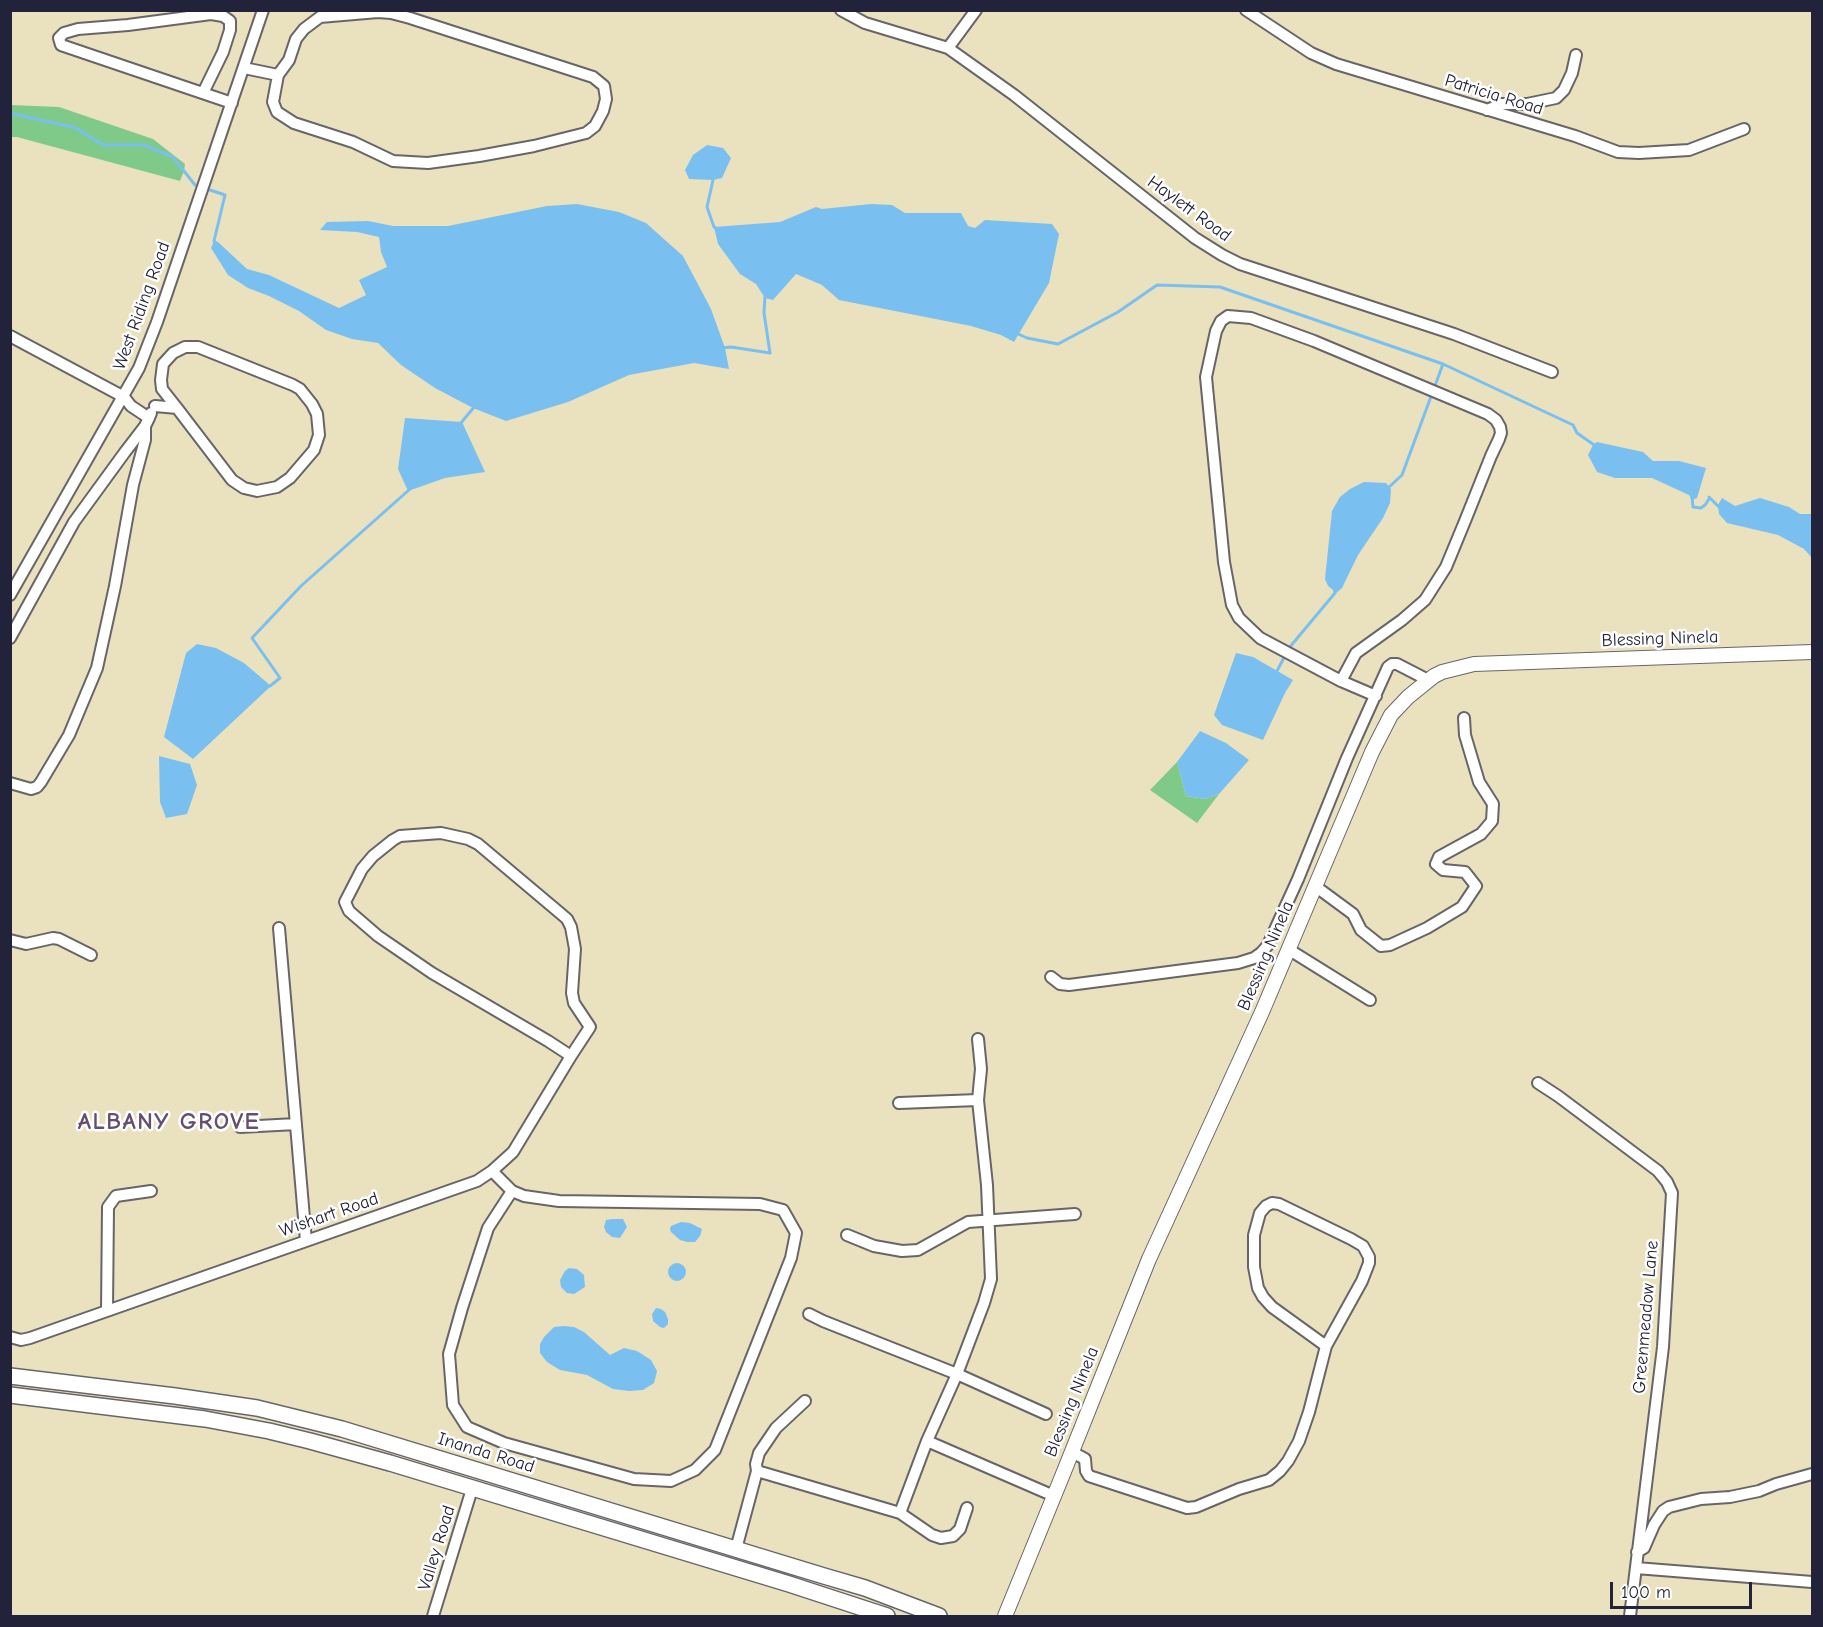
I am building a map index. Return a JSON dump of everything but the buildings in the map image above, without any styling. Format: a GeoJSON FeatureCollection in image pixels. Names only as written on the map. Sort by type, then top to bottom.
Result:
{"type":"FeatureCollection","features":[{"type":"Feature","properties":{"kind":"main road","name":"Inanda Road"},"geometry":{"type":"LineString","coordinates":[[10,1376],[257,1408],[342,1429],[886,1596],[939,1617]]}},
{"type":"Feature","properties":{"kind":"main road"},"geometry":{"type":"LineString","coordinates":[[10,1395],[205,1419],[269,1431],[390,1463],[887,1616],[886,1596]]}},
{"type":"Feature","properties":{"kind":"street","name":"West Riding Road"},"geometry":{"type":"LineString","coordinates":[[10,595],[139,368],[157,322],[262,10]]}},
{"type":"Feature","properties":{"kind":"street","name":"Haylett Road"},"geometry":{"type":"LineString","coordinates":[[841,10],[874,26],[948,48],[1014,95],[1195,238],[1222,255],[1240,264],[1454,334],[1552,372]]}},
{"type":"Feature","properties":{"kind":"street"},"geometry":{"type":"LineString","coordinates":[[948,48],[976,10]]}},
{"type":"Feature","properties":{"kind":"street","name":"Patricia Road"},"geometry":{"type":"LineString","coordinates":[[1246,10],[1311,53],[1336,64],[1628,153],[1689,150],[1744,129]]}},
{"type":"Feature","properties":{"kind":"street"},"geometry":{"type":"LineString","coordinates":[[391,13],[445,28],[593,77],[604,86],[606,99],[598,121],[586,133],[534,146],[444,162],[393,161],[353,142],[294,123],[280,115],[273,102],[278,75],[289,60],[300,32],[317,18],[329,15],[391,13]]}},
{"type":"Feature","properties":{"kind":"street"},"geometry":{"type":"LineString","coordinates":[[203,93],[223,52],[230,30],[230,21],[223,16],[211,14],[78,29],[64,33],[60,38],[61,45],[232,103]]}},
{"type":"Feature","properties":{"kind":"street"},"geometry":{"type":"LineString","coordinates":[[1487,110],[1502,104],[1527,104],[1556,98],[1564,90],[1572,74],[1576,55]]}},
{"type":"Feature","properties":{"kind":"street"},"geometry":{"type":"LineString","coordinates":[[244,68],[278,75]]}},
{"type":"Feature","properties":{"kind":"street"},"geometry":{"type":"LineString","coordinates":[[1341,681],[1356,653],[1402,620],[1425,600],[1446,567],[1501,433],[1496,420],[1488,414],[1314,341],[1251,318],[1228,316],[1221,321],[1206,377],[1224,562],[1232,604],[1239,618],[1260,638],[1341,681],[1376,696]]}},
{"type":"Feature","properties":{"kind":"street"},"geometry":{"type":"LineString","coordinates":[[10,336],[123,397],[147,422]]}},
{"type":"Feature","properties":{"kind":"street"},"geometry":{"type":"LineString","coordinates":[[10,638],[54,562],[74,522],[147,422],[162,389],[164,364],[173,353],[185,347],[206,349],[300,389],[317,414],[319,435],[314,450],[290,478],[277,487],[257,491],[244,488],[232,480],[162,389]]}},
{"type":"Feature","properties":{"kind":"street"},"geometry":{"type":"LineString","coordinates":[[155,406],[177,408]]}},
{"type":"Feature","properties":{"kind":"street"},"geometry":{"type":"LineString","coordinates":[[10,783],[31,789],[37,787],[41,782],[69,735],[97,669],[116,586],[147,422]]}},
{"type":"Feature","properties":{"kind":"street","name":"Blessing Ninela"},"geometry":{"type":"LineString","coordinates":[[1005,1617],[1149,1259],[1262,1012],[1372,752],[1391,715],[1428,680],[1442,672],[1474,664],[1812,652]]}},
{"type":"Feature","properties":{"kind":"street"},"geometry":{"type":"LineString","coordinates":[[1051,977],[1060,984],[1069,985],[1238,963],[1261,953],[1268,945],[1298,879],[1383,675],[1392,664],[1407,668],[1428,680]]}},
{"type":"Feature","properties":{"kind":"street"},"geometry":{"type":"LineString","coordinates":[[1315,886],[1353,914],[1361,930],[1381,946],[1390,945],[1427,928],[1462,907],[1476,886],[1465,872],[1443,870],[1436,864],[1439,857],[1481,834],[1492,821],[1493,804],[1479,782],[1466,735],[1464,718]]}},
{"type":"Feature","properties":{"kind":"street","name":"Wishart Road"},"geometry":{"type":"LineString","coordinates":[[10,1337],[21,1340],[30,1338],[477,1181],[513,1152],[590,1027],[574,1003],[572,993],[575,949],[573,933],[567,919],[478,844],[458,835],[441,833],[400,836],[385,844],[362,869],[345,902],[349,911],[378,936],[432,973],[571,1056]]}},
{"type":"Feature","properties":{"kind":"street"},"geometry":{"type":"LineString","coordinates":[[279,928],[306,1240]]}},
{"type":"Feature","properties":{"kind":"street"},"geometry":{"type":"LineString","coordinates":[[10,940],[26,944],[59,939],[91,955]]}},
{"type":"Feature","properties":{"kind":"street"},"geometry":{"type":"LineString","coordinates":[[1288,949],[1370,1000]]}},
{"type":"Feature","properties":{"kind":"street"},"geometry":{"type":"LineString","coordinates":[[900,1514],[927,1441],[957,1374],[992,1279],[978,1100],[981,1069],[978,1039]]}},
{"type":"Feature","properties":{"kind":"street","name":"Greenmeadow Lane"},"geometry":{"type":"LineString","coordinates":[[1538,1083],[1658,1171],[1672,1193],[1663,1347],[1630,1617]]}},
{"type":"Feature","properties":{"kind":"street"},"geometry":{"type":"LineString","coordinates":[[899,1102],[978,1100]]}},
{"type":"Feature","properties":{"kind":"street"},"geometry":{"type":"LineString","coordinates":[[240,1127],[296,1124]]}},
{"type":"Feature","properties":{"kind":"street"},"geometry":{"type":"LineString","coordinates":[[492,1171],[512,1191],[524,1196],[559,1202],[760,1204],[783,1210],[796,1233],[791,1258],[715,1450],[695,1470],[671,1481],[634,1479],[504,1443],[467,1428],[453,1405],[449,1354],[488,1228],[512,1191]]}},
{"type":"Feature","properties":{"kind":"street"},"geometry":{"type":"LineString","coordinates":[[107,1311],[108,1207],[116,1196],[151,1191]]}},
{"type":"Feature","properties":{"kind":"street"},"geometry":{"type":"LineString","coordinates":[[1072,1452],[1085,1459],[1089,1476],[1187,1508],[1196,1507],[1239,1489],[1269,1480],[1280,1472],[1299,1441],[1326,1346],[1362,1281],[1369,1257],[1363,1246],[1351,1239],[1279,1204],[1272,1203],[1260,1213],[1254,1235],[1254,1267],[1258,1288],[1263,1298],[1272,1307],[1326,1346]]}},
{"type":"Feature","properties":{"kind":"street"},"geometry":{"type":"LineString","coordinates":[[847,1235],[874,1246],[902,1251],[918,1250],[968,1221],[1075,1214]]}},
{"type":"Feature","properties":{"kind":"street"},"geometry":{"type":"LineString","coordinates":[[809,1314],[957,1374],[1046,1414]]}},
{"type":"Feature","properties":{"kind":"street"},"geometry":{"type":"LineString","coordinates":[[736,1549],[757,1471],[759,1453],[776,1428],[805,1401]]}},
{"type":"Feature","properties":{"kind":"street"},"geometry":{"type":"LineString","coordinates":[[927,1441],[1054,1496]]}},
{"type":"Feature","properties":{"kind":"street"},"geometry":{"type":"LineString","coordinates":[[757,1471],[900,1514],[933,1534],[945,1538],[953,1536],[960,1529],[967,1508]]}},
{"type":"Feature","properties":{"kind":"street"},"geometry":{"type":"LineString","coordinates":[[1637,1552],[1644,1548],[1663,1511],[1670,1507],[1701,1499],[1730,1497],[1759,1491],[1812,1474]]}},
{"type":"Feature","properties":{"kind":"street","name":"Valley Road"},"geometry":{"type":"LineString","coordinates":[[433,1617],[472,1489]]}},
{"type":"Feature","properties":{"kind":"street"},"geometry":{"type":"LineString","coordinates":[[1636,1568],[1812,1582]]}},
{"type":"Feature","properties":{"kind":"green space"},"geometry":{"type":"Polygon","coordinates":[[[11,105],[59,107],[153,139],[185,164],[180,181],[11,137],[11,105]]]}},
{"type":"Feature","properties":{"kind":"green space"},"geometry":{"type":"Polygon","coordinates":[[[1177,762],[1186,796],[1206,799],[1219,794],[1197,823],[1150,790],[1177,762]]]}},
{"type":"Feature","properties":{"kind":"water"},"geometry":{"type":"Polygon","coordinates":[[[707,145],[723,148],[731,158],[722,178],[689,179],[685,170],[693,155],[707,145]]]}},
{"type":"Feature","properties":{"kind":"water"},"geometry":{"type":"Polygon","coordinates":[[[577,204],[619,212],[646,223],[683,256],[711,309],[725,348],[729,369],[694,363],[629,375],[568,402],[506,421],[473,408],[435,388],[401,365],[378,343],[352,339],[326,330],[299,311],[248,288],[228,275],[211,248],[214,241],[218,242],[247,269],[269,275],[339,308],[366,295],[359,280],[387,267],[381,252],[379,237],[357,232],[320,230],[327,222],[368,221],[393,226],[448,226],[547,206],[577,204]]]}},
{"type":"Feature","properties":{"kind":"water"},"geometry":{"type":"Polygon","coordinates":[[[871,204],[892,205],[905,213],[961,213],[968,226],[975,228],[985,220],[1052,224],[1059,234],[1049,283],[1014,342],[1001,335],[971,326],[839,300],[822,285],[796,274],[773,300],[765,298],[756,284],[740,274],[718,244],[714,227],[780,222],[816,207],[822,209],[871,204]]]}},
{"type":"Feature","properties":{"kind":"water"},"geometry":{"type":"Polygon","coordinates":[[[405,418],[462,422],[485,472],[445,478],[408,491],[398,469],[405,418]]]}},
{"type":"Feature","properties":{"kind":"water"},"geometry":{"type":"Polygon","coordinates":[[[1597,442],[1643,452],[1653,461],[1679,461],[1706,468],[1697,498],[1692,500],[1689,495],[1652,478],[1615,478],[1597,472],[1588,455],[1597,442]]]}},
{"type":"Feature","properties":{"kind":"water"},"geometry":{"type":"Polygon","coordinates":[[[1364,482],[1386,483],[1391,489],[1390,503],[1383,518],[1358,555],[1342,588],[1334,595],[1325,579],[1332,511],[1340,497],[1364,482]]]}},
{"type":"Feature","properties":{"kind":"water"},"geometry":{"type":"Polygon","coordinates":[[[1722,498],[1735,506],[1760,498],[1789,507],[1800,514],[1812,514],[1812,558],[1804,549],[1778,535],[1727,523],[1719,514],[1718,505],[1722,498]]]}},
{"type":"Feature","properties":{"kind":"water"},"geometry":{"type":"Polygon","coordinates":[[[197,644],[216,648],[244,663],[271,686],[193,759],[164,737],[186,653],[197,644]]]}},
{"type":"Feature","properties":{"kind":"water"},"geometry":{"type":"Polygon","coordinates":[[[1236,653],[1253,657],[1293,680],[1263,740],[1222,725],[1214,715],[1236,653]]]}},
{"type":"Feature","properties":{"kind":"water"},"geometry":{"type":"Polygon","coordinates":[[[1200,731],[1226,743],[1249,760],[1219,794],[1206,799],[1186,796],[1177,762],[1200,731]]]}},
{"type":"Feature","properties":{"kind":"water"},"geometry":{"type":"Polygon","coordinates":[[[159,756],[190,764],[197,785],[187,814],[166,818],[160,802],[159,756]]]}},
{"type":"Feature","properties":{"kind":"water"},"geometry":{"type":"Polygon","coordinates":[[[623,1219],[627,1227],[620,1238],[612,1237],[604,1227],[606,1220],[623,1219]]]}},
{"type":"Feature","properties":{"kind":"water"},"geometry":{"type":"Polygon","coordinates":[[[681,1222],[690,1223],[702,1229],[695,1242],[680,1240],[671,1232],[671,1226],[681,1222]]]}},
{"type":"Feature","properties":{"kind":"water"},"geometry":{"type":"Polygon","coordinates":[[[677,1263],[683,1266],[686,1272],[683,1278],[677,1281],[671,1278],[668,1272],[671,1266],[677,1263]]]}},
{"type":"Feature","properties":{"kind":"water"},"geometry":{"type":"Polygon","coordinates":[[[569,1268],[577,1269],[584,1275],[585,1287],[574,1294],[567,1293],[561,1287],[560,1280],[569,1268]]]}},
{"type":"Feature","properties":{"kind":"water"},"geometry":{"type":"Polygon","coordinates":[[[656,1308],[665,1312],[668,1319],[668,1324],[664,1328],[653,1321],[652,1314],[656,1308]]]}},
{"type":"Feature","properties":{"kind":"water"},"geometry":{"type":"Polygon","coordinates":[[[554,1327],[574,1327],[584,1332],[610,1355],[624,1348],[637,1351],[651,1360],[657,1371],[654,1383],[643,1390],[613,1389],[587,1375],[560,1370],[547,1362],[540,1353],[540,1344],[554,1327]]]}},
{"type":"Feature","properties":{"kind":"waterway"},"geometry":{"type":"LineString","coordinates":[[10,113],[76,128],[103,145],[144,145],[173,157],[195,185]]}},
{"type":"Feature","properties":{"kind":"waterway"},"geometry":{"type":"LineString","coordinates":[[713,180],[707,207],[714,227],[717,229]]}},
{"type":"Feature","properties":{"kind":"waterway"},"geometry":{"type":"LineString","coordinates":[[207,189],[225,195],[214,241],[217,244]]}},
{"type":"Feature","properties":{"kind":"waterway"},"geometry":{"type":"LineString","coordinates":[[1016,333],[1027,338],[1058,344],[1118,312],[1157,285],[1220,287],[1443,364],[1573,425],[1577,433],[1597,447]]}},
{"type":"Feature","properties":{"kind":"waterway"},"geometry":{"type":"LineString","coordinates":[[721,348],[731,347],[770,353],[764,313],[765,296]]}},
{"type":"Feature","properties":{"kind":"waterway"},"geometry":{"type":"LineString","coordinates":[[1388,488],[1402,475],[1443,364]]}},
{"type":"Feature","properties":{"kind":"waterway"},"geometry":{"type":"LineString","coordinates":[[460,424],[475,406]]}},
{"type":"Feature","properties":{"kind":"waterway"},"geometry":{"type":"LineString","coordinates":[[270,686],[280,678],[252,638],[301,586],[410,489]]}},
{"type":"Feature","properties":{"kind":"waterway"},"geometry":{"type":"LineString","coordinates":[[1692,497],[1693,507],[1701,508],[1709,499]]}},
{"type":"Feature","properties":{"kind":"waterway"},"geometry":{"type":"LineString","coordinates":[[1709,497],[1719,507]]}},
{"type":"Feature","properties":{"kind":"waterway"},"geometry":{"type":"LineString","coordinates":[[1277,671],[1289,648],[1335,593]]}},
{"type":"Feature","properties":{"kind":"district","name":"ALBANY GROVE"},"geometry":{"type":"Point","coordinates":[169,1122]}}]}
